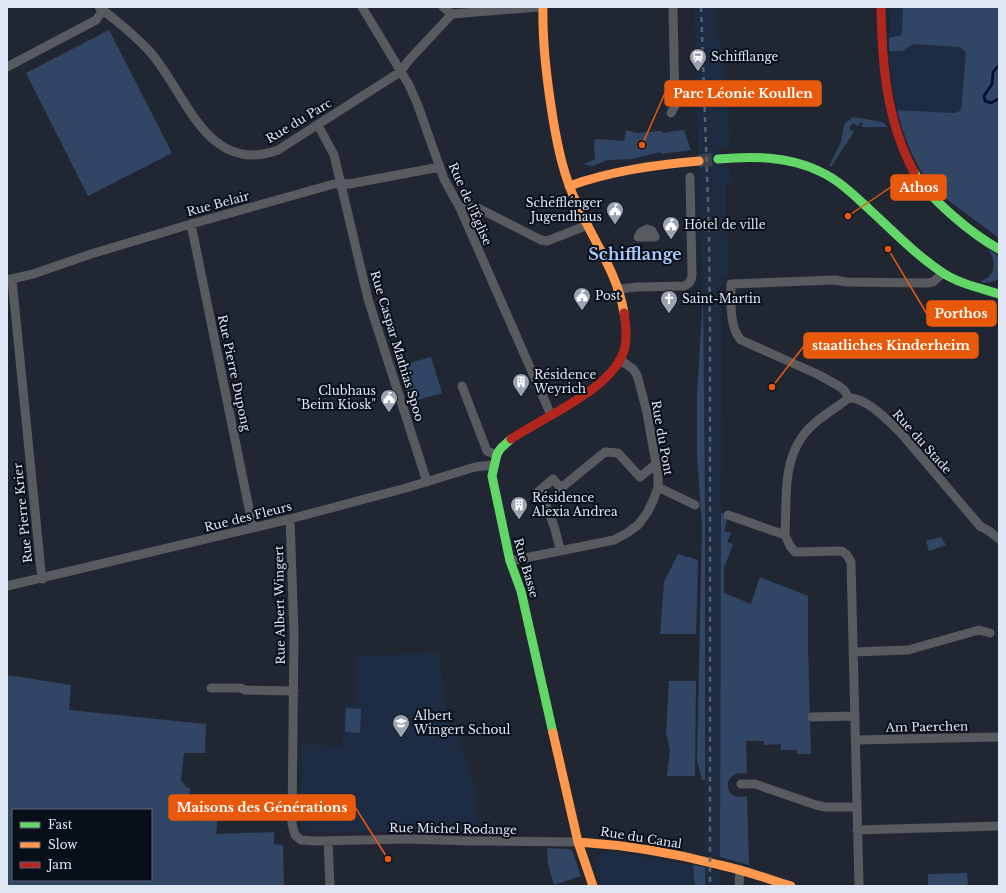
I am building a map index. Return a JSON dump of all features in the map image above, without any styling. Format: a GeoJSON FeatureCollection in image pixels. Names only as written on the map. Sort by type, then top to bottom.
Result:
{"type":"FeatureCollection","features":[{"type":"Feature","properties":{"kind":"street","name":"Rue de l'Église"},"geometry":{"type":"LineString","coordinates":[[362,7],[409,85],[448,187],[460,208],[551,415]]}},
{"type":"Feature","properties":{"kind":"street"},"geometry":{"type":"LineString","coordinates":[[443,7],[452,14],[499,9],[539,7]]}},
{"type":"Feature","properties":{"kind":"street"},"geometry":{"type":"LineString","coordinates":[[543,7],[542,30],[545,74],[555,132],[564,170],[569,186],[618,289],[624,307],[626,324],[625,348],[620,360]]}},
{"type":"Feature","properties":{"kind":"street"},"geometry":{"type":"LineString","coordinates":[[670,113],[675,106],[673,7]]}},
{"type":"Feature","properties":{"kind":"street"},"geometry":{"type":"LineString","coordinates":[[881,7],[882,66],[890,111],[904,150],[918,177],[938,201],[955,217],[995,247],[999,253]]}},
{"type":"Feature","properties":{"kind":"street","name":"Rue du Parc"},"geometry":{"type":"LineString","coordinates":[[101,9],[117,21],[151,54],[193,116],[211,138],[222,147],[253,156],[278,150],[400,72],[409,60],[452,14]]}},
{"type":"Feature","properties":{"kind":"street"},"geometry":{"type":"LineString","coordinates":[[7,67],[96,20],[101,9]]}},
{"type":"Feature","properties":{"kind":"street","name":"Rue Caspar Mathias Spoo"},"geometry":{"type":"LineString","coordinates":[[318,125],[334,155],[342,183],[368,298],[427,482]]}},
{"type":"Feature","properties":{"kind":"street"},"geometry":{"type":"LineString","coordinates":[[718,158],[750,157],[774,159],[797,162],[818,170],[841,184],[943,273],[961,283],[999,294]]}},
{"type":"Feature","properties":{"kind":"street"},"geometry":{"type":"LineString","coordinates":[[569,186],[604,174],[630,168],[699,161]]}},
{"type":"Feature","properties":{"kind":"street","name":"Rue Belair"},"geometry":{"type":"LineString","coordinates":[[9,279],[33,274],[91,254],[191,224],[342,183],[350,184],[440,167]]}},
{"type":"Feature","properties":{"kind":"street"},"geometry":{"type":"LineString","coordinates":[[618,289],[684,286],[691,282],[690,177]]}},
{"type":"Feature","properties":{"kind":"street"},"geometry":{"type":"LineString","coordinates":[[460,208],[478,208],[547,242],[588,224]]}},
{"type":"Feature","properties":{"kind":"street","name":"Rue Pierre Dupong"},"geometry":{"type":"LineString","coordinates":[[191,224],[253,528]]}},
{"type":"Feature","properties":{"kind":"street","name":"Rue du Stade"},"geometry":{"type":"LineString","coordinates":[[943,273],[933,282],[927,283],[846,282],[835,280],[731,284],[731,308],[734,330],[741,340],[817,374],[839,386],[844,390],[849,398],[856,398],[862,401],[886,419],[900,432],[980,526],[999,539]]}},
{"type":"Feature","properties":{"kind":"street","name":"Rue Pierre Krier"},"geometry":{"type":"LineString","coordinates":[[9,279],[43,578]]}},
{"type":"Feature","properties":{"kind":"street"},"geometry":{"type":"LineString","coordinates":[[980,288],[996,284]]}},
{"type":"Feature","properties":{"kind":"street","name":"Rue Basse"},"geometry":{"type":"LineString","coordinates":[[593,886],[578,842],[521,591],[510,561],[492,476],[493,465],[497,455],[501,448],[512,438],[596,386],[612,373],[620,360]]}},
{"type":"Feature","properties":{"kind":"street","name":"Rue du Pont"},"geometry":{"type":"LineString","coordinates":[[620,360],[633,369],[637,375],[647,413],[656,464],[658,487],[695,505]]}},
{"type":"Feature","properties":{"kind":"street"},"geometry":{"type":"LineString","coordinates":[[462,386],[487,451],[497,455]]}},
{"type":"Feature","properties":{"kind":"street"},"geometry":{"type":"LineString","coordinates":[[849,398],[813,425],[802,436],[795,449],[788,472],[785,535],[790,546],[795,552],[842,551],[847,555],[851,562],[858,886]]}},
{"type":"Feature","properties":{"kind":"street"},"geometry":{"type":"LineString","coordinates":[[560,550],[556,531],[538,492],[553,479],[561,488],[605,452],[618,453],[640,477],[656,464]]}},
{"type":"Feature","properties":{"kind":"street","name":"Rue des Fleurs"},"geometry":{"type":"LineString","coordinates":[[7,586],[290,519],[427,482],[475,467],[493,465]]}},
{"type":"Feature","properties":{"kind":"street"},"geometry":{"type":"LineString","coordinates":[[510,561],[614,540],[638,525],[647,513],[658,487]]}},
{"type":"Feature","properties":{"kind":"street"},"geometry":{"type":"LineString","coordinates":[[728,515],[785,535]]}},
{"type":"Feature","properties":{"kind":"street","name":"Rue Albert Wingert"},"geometry":{"type":"LineString","coordinates":[[290,519],[294,633],[292,824],[295,835],[301,840],[328,841]]}},
{"type":"Feature","properties":{"kind":"street"},"geometry":{"type":"LineString","coordinates":[[853,652],[908,650],[979,630],[990,632]]}},
{"type":"Feature","properties":{"kind":"street"},"geometry":{"type":"LineString","coordinates":[[211,688],[294,690]]}},
{"type":"Feature","properties":{"kind":"street"},"geometry":{"type":"LineString","coordinates":[[812,717],[855,716]]}},
{"type":"Feature","properties":{"kind":"street","name":"Am Paerchen"},"geometry":{"type":"LineString","coordinates":[[855,740],[999,737]]}},
{"type":"Feature","properties":{"kind":"street"},"geometry":{"type":"LineString","coordinates":[[741,784],[755,784],[825,807],[857,807]]}},
{"type":"Feature","properties":{"kind":"street"},"geometry":{"type":"LineString","coordinates":[[857,830],[999,826]]}},
{"type":"Feature","properties":{"kind":"street","name":"Rue Michel Rodange"},"geometry":{"type":"LineString","coordinates":[[328,841],[407,839],[578,842]]}},
{"type":"Feature","properties":{"kind":"street"},"geometry":{"type":"LineString","coordinates":[[328,841],[330,886]]}},
{"type":"Feature","properties":{"kind":"street","name":"Rue du Canal"},"geometry":{"type":"LineString","coordinates":[[578,842],[607,844],[700,860],[740,870],[791,886]]}},
{"type":"Feature","properties":{"kind":"street"},"geometry":{"type":"LineString","coordinates":[[738,886],[740,870]]}},
{"type":"Feature","properties":{"kind":"shaded area"},"geometry":{"type":"Polygon","coordinates":[[[694,7],[717,7],[717,28],[723,53],[724,96],[728,100],[730,147],[718,147],[719,167],[730,167],[731,183],[726,184],[728,277],[722,277],[720,857],[705,853],[705,507],[702,269],[694,7]]]}},
{"type":"Feature","properties":{"kind":"shaded area"},"geometry":{"type":"Polygon","coordinates":[[[889,7],[918,7],[966,53],[961,110],[955,113],[897,110],[890,66],[889,7]]]}},
{"type":"Feature","properties":{"kind":"shaded area"},"geometry":{"type":"Polygon","coordinates":[[[903,7],[999,7],[999,238],[937,192],[923,175],[911,152],[897,110],[955,113],[961,110],[966,53],[960,47],[914,44],[902,51],[889,51],[889,38],[902,35],[903,7]]]}},
{"type":"Feature","properties":{"kind":"shaded area"},"geometry":{"type":"Polygon","coordinates":[[[109,30],[172,153],[88,196],[26,73],[109,30]]]}},
{"type":"Feature","properties":{"kind":"shaded area"},"geometry":{"type":"Polygon","coordinates":[[[853,117],[883,122],[888,127],[863,127],[861,126],[863,124],[861,122],[858,126],[853,123],[849,128],[854,132],[831,167],[829,166],[841,142],[844,124],[853,117]]]}},
{"type":"Feature","properties":{"kind":"shaded area"},"geometry":{"type":"Polygon","coordinates":[[[626,130],[637,133],[660,131],[664,133],[684,130],[691,150],[661,154],[660,152],[633,159],[608,160],[593,166],[584,164],[595,159],[594,141],[596,139],[624,141],[626,130]]]}},
{"type":"Feature","properties":{"kind":"shaded area"},"geometry":{"type":"Polygon","coordinates":[[[990,250],[999,257],[999,279],[982,283],[982,281],[990,276],[994,264],[992,255],[989,251],[990,250]]]}},
{"type":"Feature","properties":{"kind":"shaded area"},"geometry":{"type":"Polygon","coordinates":[[[703,295],[705,780],[702,780],[697,761],[702,527],[697,455],[697,395],[703,295]]]}},
{"type":"Feature","properties":{"kind":"shaded area"},"geometry":{"type":"Polygon","coordinates":[[[431,357],[442,393],[411,402],[399,366],[431,357]]]}},
{"type":"Feature","properties":{"kind":"shaded area"},"geometry":{"type":"Polygon","coordinates":[[[721,513],[727,520],[724,531],[731,533],[727,542],[733,544],[724,568],[724,593],[751,604],[760,577],[808,596],[811,754],[797,754],[797,750],[781,750],[781,744],[764,745],[764,741],[746,741],[747,774],[733,776],[729,780],[729,791],[733,795],[739,797],[747,796],[749,865],[720,857],[721,513]]]}},
{"type":"Feature","properties":{"kind":"shaded area"},"geometry":{"type":"Polygon","coordinates":[[[941,537],[946,545],[929,551],[926,541],[941,537]]]}},
{"type":"Feature","properties":{"kind":"shaded area"},"geometry":{"type":"Polygon","coordinates":[[[678,554],[698,560],[696,634],[660,634],[664,582],[678,554]]]}},
{"type":"Feature","properties":{"kind":"shaded area","name":"Albert Wingert Schoul"},"geometry":{"type":"Polygon","coordinates":[[[439,653],[448,723],[459,732],[464,753],[477,791],[476,833],[303,831],[300,815],[302,744],[342,746],[345,704],[356,705],[357,656],[439,653]]]}},
{"type":"Feature","properties":{"kind":"shaded area"},"geometry":{"type":"Polygon","coordinates":[[[7,675],[71,685],[69,710],[206,724],[205,753],[184,753],[181,780],[187,788],[190,788],[186,820],[196,821],[198,804],[219,800],[216,834],[274,832],[274,844],[283,845],[284,886],[7,886],[7,675]]]}},
{"type":"Feature","properties":{"kind":"shaded area"},"geometry":{"type":"Polygon","coordinates":[[[669,681],[696,681],[695,776],[667,776],[670,750],[666,732],[669,681]]]}},
{"type":"Feature","properties":{"kind":"shaded area"},"geometry":{"type":"Polygon","coordinates":[[[346,708],[361,709],[360,733],[345,732],[346,708]]]}},
{"type":"Feature","properties":{"kind":"shaded area"},"geometry":{"type":"Polygon","coordinates":[[[547,848],[572,850],[581,876],[554,885],[548,864],[547,848]]]}},
{"type":"Feature","properties":{"kind":"shaded area"},"geometry":{"type":"Polygon","coordinates":[[[607,851],[693,865],[695,886],[602,886],[594,863],[601,853],[607,853],[607,851]]]}},
{"type":"Feature","properties":{"kind":"shaded area"},"geometry":{"type":"Polygon","coordinates":[[[693,865],[705,867],[705,886],[695,886],[693,865]]]}},
{"type":"Feature","properties":{"kind":"shaded area"},"geometry":{"type":"Polygon","coordinates":[[[705,867],[720,871],[720,886],[705,886],[705,867]]]}},
{"type":"Feature","properties":{"kind":"shaded area"},"geometry":{"type":"Polygon","coordinates":[[[967,873],[968,886],[928,886],[928,874],[967,873]]]}},
{"type":"Feature","properties":{"kind":"waterway"},"geometry":{"type":"LineString","coordinates":[[998,99],[991,103],[985,101],[984,96],[992,84],[993,72],[999,65]]}},
{"type":"Feature","properties":{"kind":"tunnel"},"geometry":{"type":"LineString","coordinates":[[699,161],[718,159]]}},
{"type":"Feature","properties":{"kind":"railway"},"geometry":{"type":"LineString","coordinates":[[701,7],[709,230],[710,886]]}},
{"type":"Feature","properties":{"kind":"traffic: fast"},"geometry":{"type":"LineString","coordinates":[[718,159],[770,158],[795,162],[819,171],[846,188],[914,251],[943,273],[963,283],[999,294]]}},
{"type":"Feature","properties":{"kind":"traffic: fast"},"geometry":{"type":"LineString","coordinates":[[914,172],[930,193],[952,215],[988,243],[999,249]]}},
{"type":"Feature","properties":{"kind":"traffic: fast"},"geometry":{"type":"LineString","coordinates":[[511,439],[497,454],[492,476],[510,561],[521,591],[553,733]]}},
{"type":"Feature","properties":{"kind":"traffic: slow"},"geometry":{"type":"LineString","coordinates":[[543,7],[543,35],[547,77],[559,152],[572,194],[611,271],[621,299],[624,313]]}},
{"type":"Feature","properties":{"kind":"traffic: slow"},"geometry":{"type":"LineString","coordinates":[[569,186],[601,176],[633,169],[699,161]]}},
{"type":"Feature","properties":{"kind":"traffic: slow"},"geometry":{"type":"LineString","coordinates":[[553,733],[578,842],[593,886]]}},
{"type":"Feature","properties":{"kind":"traffic: slow"},"geometry":{"type":"LineString","coordinates":[[578,842],[632,847],[685,857],[738,869],[791,886]]}},
{"type":"Feature","properties":{"kind":"traffic: jam"},"geometry":{"type":"LineString","coordinates":[[881,7],[884,71],[887,91],[897,132],[914,172]]}},
{"type":"Feature","properties":{"kind":"traffic: jam"},"geometry":{"type":"LineString","coordinates":[[511,439],[577,400],[608,376],[619,362],[625,347],[626,330],[624,313]]}},
{"type":"Feature","properties":{"kind":"place","name":"Schifflange"},"geometry":{"type":"Point","coordinates":[698,72]}},
{"type":"Feature","properties":{"kind":"place","name":"Parc Léonie Koullen"},"geometry":{"type":"Point","coordinates":[642,145]}},
{"type":"Feature","properties":{"kind":"place","name":"Athos"},"geometry":{"type":"Point","coordinates":[848,216]}},
{"type":"Feature","properties":{"kind":"place","name":"Schëfflénger Jugendhaus"},"geometry":{"type":"Point","coordinates":[615,225]}},
{"type":"Feature","properties":{"kind":"place","name":"Hôtel de ville"},"geometry":{"type":"Point","coordinates":[671,240]}},
{"type":"Feature","properties":{"kind":"place","name":"Porthos"},"geometry":{"type":"Point","coordinates":[888,249]}},
{"type":"Feature","properties":{"kind":"place","name":"Post"},"geometry":{"type":"Point","coordinates":[582,311]}},
{"type":"Feature","properties":{"kind":"place","name":"Saint-Martin"},"geometry":{"type":"Point","coordinates":[669,314]}},
{"type":"Feature","properties":{"kind":"place","name":"staatliches Kinderheim"},"geometry":{"type":"Point","coordinates":[772,387]}},
{"type":"Feature","properties":{"kind":"place","name":"Résidence Weyrich"},"geometry":{"type":"Point","coordinates":[521,397]}},
{"type":"Feature","properties":{"kind":"place","name":"Clubhaus \"Beim Kiosk\""},"geometry":{"type":"Point","coordinates":[389,413]}},
{"type":"Feature","properties":{"kind":"place","name":"Résidence Alexia Andrea"},"geometry":{"type":"Point","coordinates":[519,520]}},
{"type":"Feature","properties":{"kind":"place","name":"Albert Wingert Schoul"},"geometry":{"type":"Point","coordinates":[401,738]}},
{"type":"Feature","properties":{"kind":"place","name":"Maisons des Générations"},"geometry":{"type":"Point","coordinates":[388,859]}},
{"type":"Feature","properties":{"kind":"district","name":"Schifflange"},"geometry":{"type":"Point","coordinates":[635,254]}}]}
